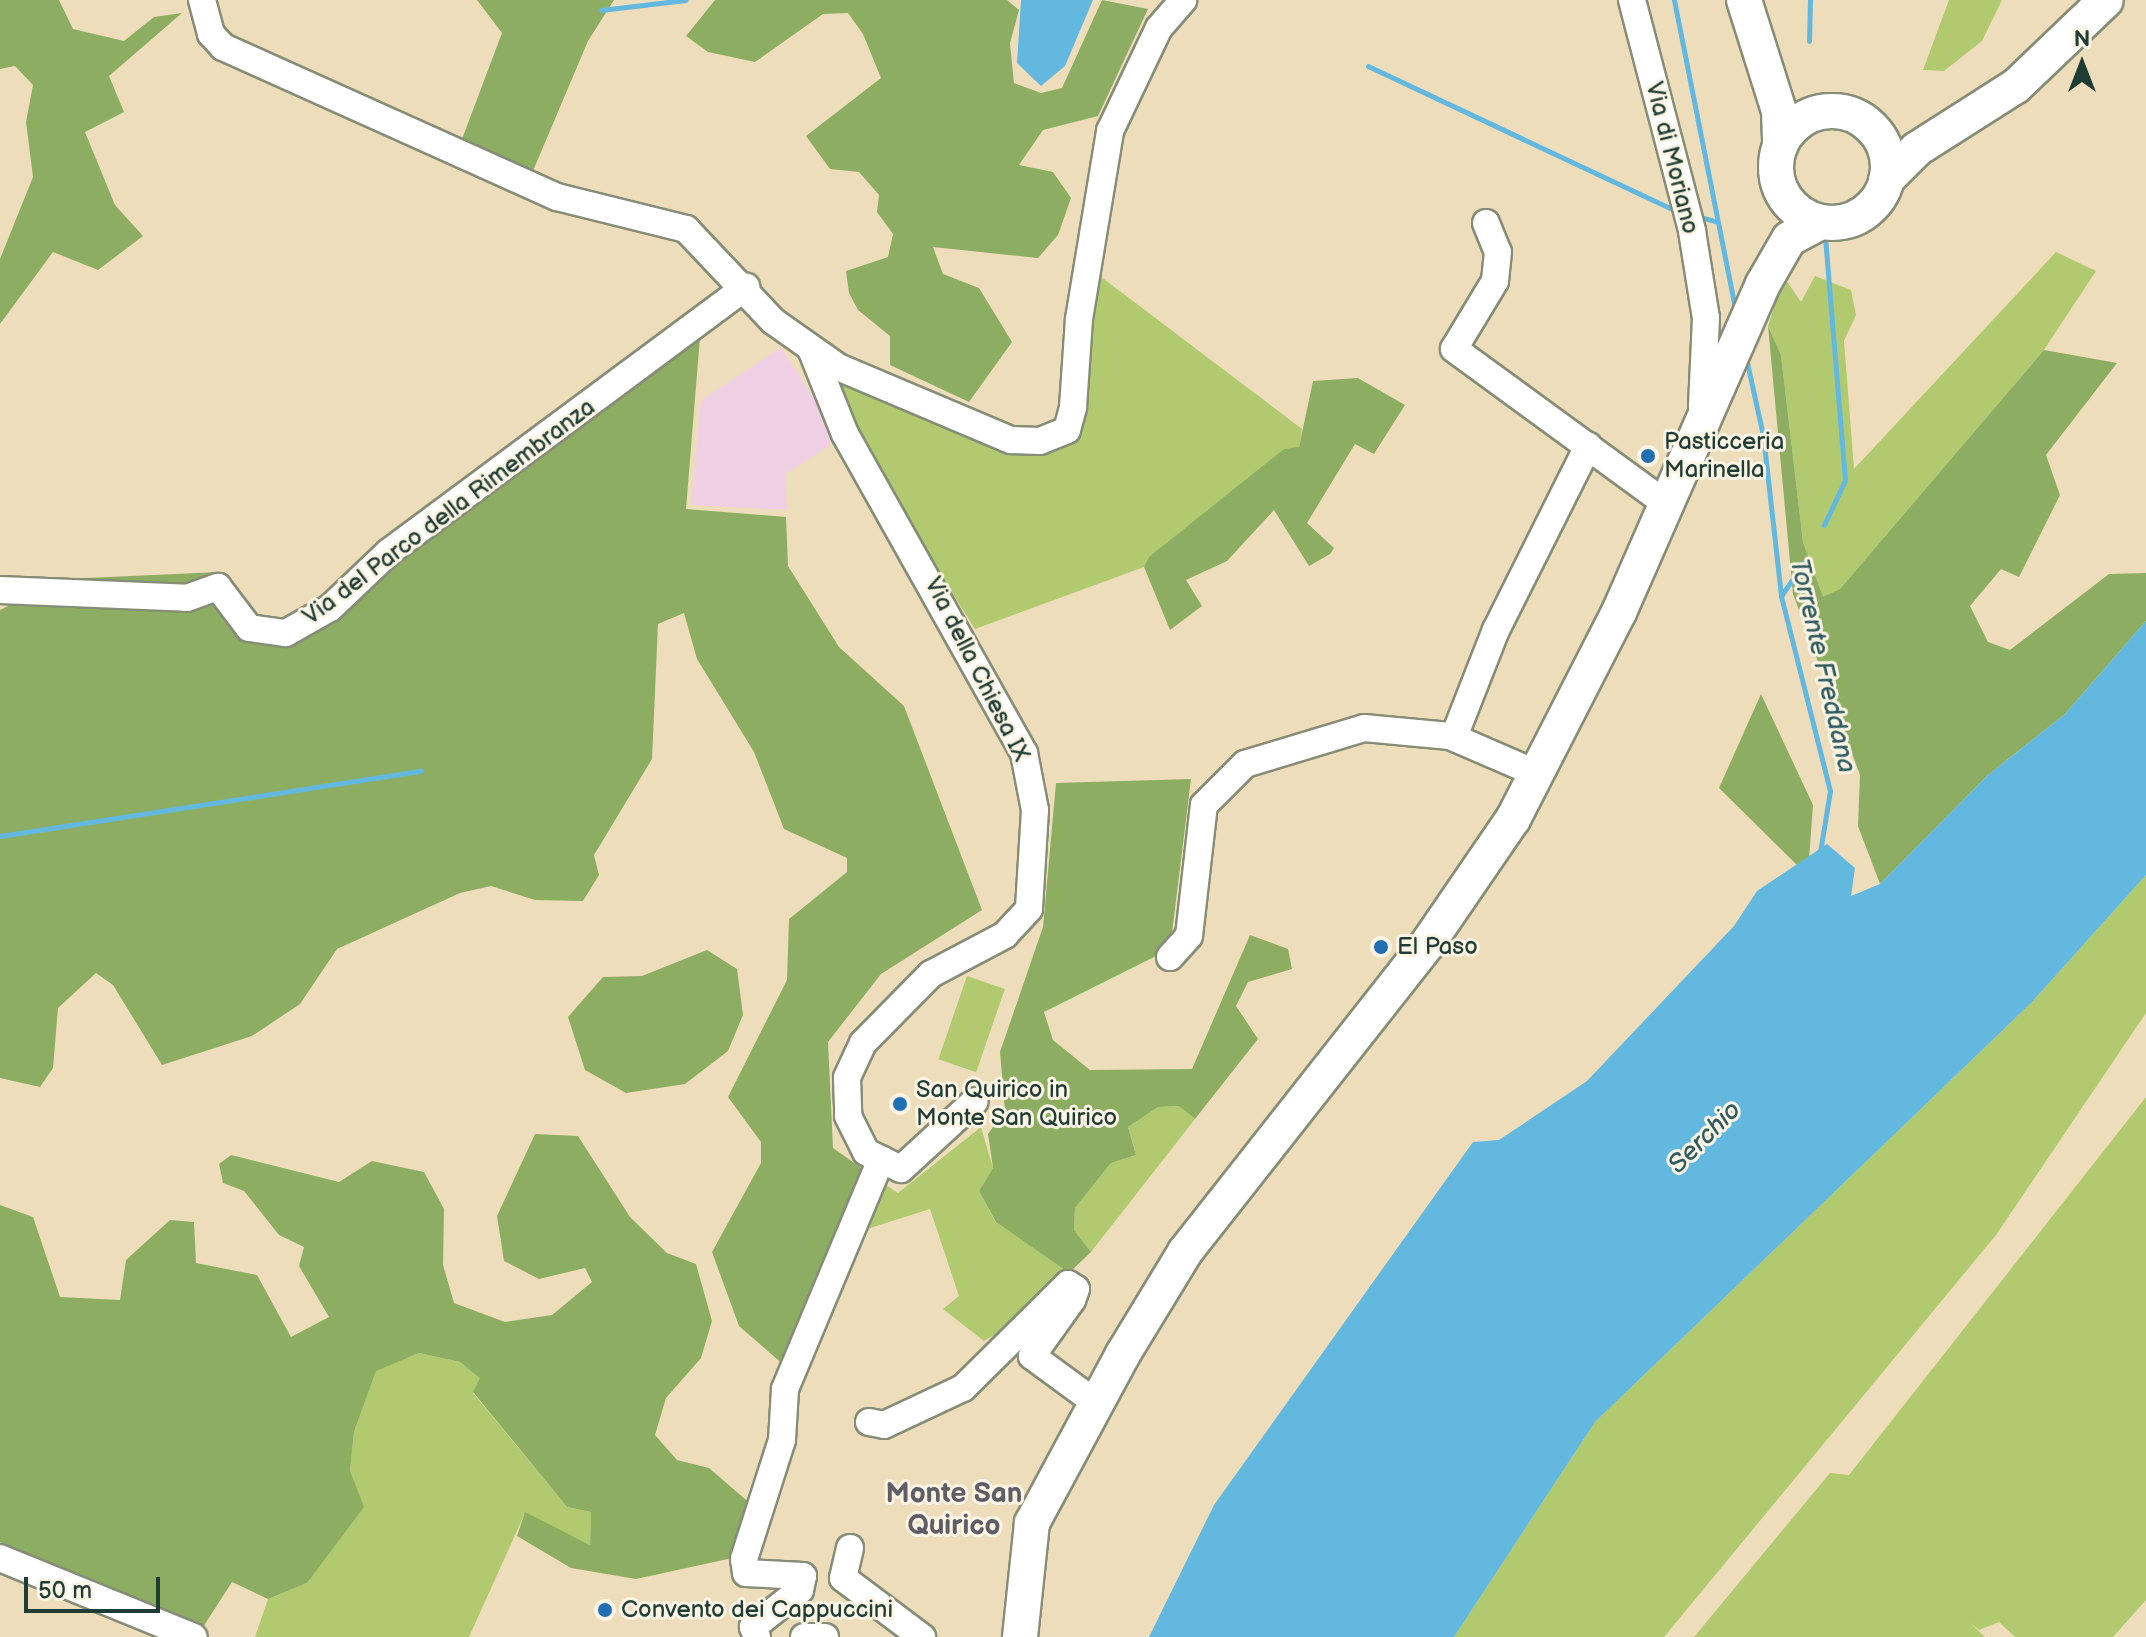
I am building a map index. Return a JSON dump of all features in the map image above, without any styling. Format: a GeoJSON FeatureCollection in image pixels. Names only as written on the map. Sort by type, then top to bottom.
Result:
{"type":"FeatureCollection","features":[{"type":"Feature","properties":{"kind":"main road"},"geometry":{"type":"LineString","coordinates":[[1744,0],[1779,111],[1779,187],[1763,284]]}},
{"type":"Feature","properties":{"kind":"main road"},"geometry":{"type":"LineString","coordinates":[[1020,1637],[1032,1523],[1096,1403],[1185,1252],[1428,943],[1538,774],[1669,506],[1700,434],[1726,359],[1789,239],[1821,222],[1862,214],[1886,180],[1958,121],[2016,86],[2106,0]]}},
{"type":"Feature","properties":{"kind":"main road"},"geometry":{"type":"LineString","coordinates":[[1762,51],[1788,86],[1828,111],[1871,126],[1909,131],[1958,121]]}},
{"type":"Feature","properties":{"kind":"main road"},"geometry":{"type":"LineString","coordinates":[[1780,146],[1793,126],[1828,111]]}},
{"type":"Feature","properties":{"kind":"main road"},"geometry":{"type":"LineString","coordinates":[[1871,126],[1886,151],[1886,180]]}},
{"type":"Feature","properties":{"kind":"main road"},"geometry":{"type":"LineString","coordinates":[[1779,187],[1792,206],[1821,222]]}},
{"type":"Feature","properties":{"kind":"street"},"geometry":{"type":"LineString","coordinates":[[202,0],[211,34],[223,47],[557,197],[686,229],[811,349],[1011,440],[1040,441],[1067,430],[1110,131],[1159,28],[1183,0]]}},
{"type":"Feature","properties":{"kind":"street","name":"Via di Moriano"},"geometry":{"type":"LineString","coordinates":[[1632,0],[1691,222],[1707,322],[1726,359]]}},
{"type":"Feature","properties":{"kind":"street"},"geometry":{"type":"LineString","coordinates":[[1486,223],[1499,268],[1454,349],[1669,506]]}},
{"type":"Feature","properties":{"kind":"street","name":"Via del Parco della Rimembranza"},"geometry":{"type":"LineString","coordinates":[[0,590],[187,598],[218,587],[249,628],[286,633],[330,608],[389,552],[746,287]]}},
{"type":"Feature","properties":{"kind":"street","name":"Via della Chiesa IX"},"geometry":{"type":"LineString","coordinates":[[811,349],[845,434],[1024,753],[1035,810],[1029,909],[1005,935],[931,974],[863,1043],[847,1078],[848,1116],[866,1152],[881,1159]]}},
{"type":"Feature","properties":{"kind":"street"},"geometry":{"type":"LineString","coordinates":[[1454,737],[1496,630],[1588,446]]}},
{"type":"Feature","properties":{"kind":"street"},"geometry":{"type":"LineString","coordinates":[[1170,957],[1189,936],[1204,805],[1245,764],[1364,728],[1454,737],[1538,774]]}},
{"type":"Feature","properties":{"kind":"street"},"geometry":{"type":"LineString","coordinates":[[757,1637],[753,1627],[800,1590],[803,1576],[746,1573],[744,1559],[782,1440],[785,1389],[881,1159],[901,1169],[975,1101]]}},
{"type":"Feature","properties":{"kind":"street"},"geometry":{"type":"LineString","coordinates":[[869,1422],[884,1425],[963,1388],[1068,1284],[1076,1289],[1072,1300],[1032,1356],[1096,1403]]}},
{"type":"Feature","properties":{"kind":"street"},"geometry":{"type":"LineString","coordinates":[[850,1548],[843,1578],[922,1637]]}},
{"type":"Feature","properties":{"kind":"street"},"geometry":{"type":"LineString","coordinates":[[0,1558],[194,1637]]}},
{"type":"Feature","properties":{"kind":"street"},"geometry":{"type":"LineString","coordinates":[[804,1637],[825,1637]]}},
{"type":"Feature","properties":{"kind":"shaded area"},"geometry":{"type":"Polygon","coordinates":[[[781,348],[831,424],[829,446],[785,474],[787,510],[691,505],[701,400],[781,348]]]}},
{"type":"Feature","properties":{"kind":"green space"},"geometry":{"type":"Polygon","coordinates":[[[0,0],[59,0],[73,29],[124,41],[154,17],[182,13],[109,76],[124,112],[85,132],[115,205],[143,236],[98,270],[53,252],[0,324],[0,259],[33,177],[26,122],[33,85],[15,66],[0,69],[0,0]]]}},
{"type":"Feature","properties":{"kind":"green space"},"geometry":{"type":"Polygon","coordinates":[[[477,0],[614,0],[588,41],[530,178],[459,147],[502,33],[477,0]]]}},
{"type":"Feature","properties":{"kind":"green space"},"geometry":{"type":"Polygon","coordinates":[[[715,0],[1007,0],[1019,10],[1010,43],[1014,83],[1041,93],[1062,88],[1102,0],[1148,9],[1098,116],[1043,130],[1019,165],[1053,172],[1071,198],[1058,235],[1038,258],[933,247],[943,274],[979,288],[1012,342],[969,402],[890,365],[890,336],[858,310],[849,293],[846,271],[888,257],[893,234],[877,212],[879,195],[859,172],[830,169],[806,136],[881,78],[863,34],[848,13],[823,14],[755,62],[708,52],[686,36],[715,0]]]}},
{"type":"Feature","properties":{"kind":"green space"},"geometry":{"type":"Polygon","coordinates":[[[1949,0],[2002,0],[1982,41],[1944,71],[1923,70],[1949,0]]]}},
{"type":"Feature","properties":{"kind":"green space"},"geometry":{"type":"Polygon","coordinates":[[[2056,252],[2096,271],[2044,350],[1840,589],[1823,598],[1803,542],[1781,355],[1768,326],[1784,277],[1801,302],[1815,276],[1851,290],[1856,315],[1844,341],[1854,469],[2056,252]]]}},
{"type":"Feature","properties":{"kind":"green space"},"geometry":{"type":"Polygon","coordinates":[[[1096,273],[1302,429],[1299,448],[1284,449],[1144,567],[975,629],[883,483],[832,382],[1016,446],[1063,441],[1096,273]]]}},
{"type":"Feature","properties":{"kind":"green space"},"geometry":{"type":"Polygon","coordinates":[[[701,325],[686,509],[786,517],[788,566],[839,647],[904,706],[982,910],[881,974],[828,1042],[833,1148],[884,1184],[785,1366],[739,1326],[712,1252],[761,1163],[761,1142],[728,1097],[787,980],[789,919],[847,872],[847,858],[784,829],[754,752],[697,659],[684,613],[658,624],[652,759],[594,855],[599,875],[583,901],[535,900],[491,886],[460,893],[337,949],[300,1004],[252,1036],[162,1065],[113,985],[96,973],[58,1008],[53,1068],[40,1087],[0,1078],[0,610],[20,600],[20,581],[219,572],[254,613],[283,625],[316,609],[701,325]]]}},
{"type":"Feature","properties":{"kind":"green space"},"geometry":{"type":"Polygon","coordinates":[[[1768,326],[1781,355],[1803,542],[1823,597],[1840,589],[2044,350],[2117,363],[2046,455],[2060,495],[2019,577],[2001,569],[1970,606],[1988,642],[2010,650],[2109,574],[2146,573],[2146,621],[2065,714],[1988,775],[1880,884],[1858,826],[1860,775],[1793,594],[1768,326]]]}},
{"type":"Feature","properties":{"kind":"green space"},"geometry":{"type":"Polygon","coordinates":[[[1358,378],[1405,405],[1374,454],[1355,444],[1307,523],[1334,548],[1330,554],[1309,566],[1274,510],[1227,561],[1186,580],[1202,606],[1170,630],[1144,567],[1149,557],[1284,449],[1299,447],[1313,381],[1358,378]]]}},
{"type":"Feature","properties":{"kind":"green space"},"geometry":{"type":"Polygon","coordinates":[[[1761,694],[1813,805],[1809,859],[1798,866],[1719,788],[1761,694]]]}},
{"type":"Feature","properties":{"kind":"green space"},"geometry":{"type":"Polygon","coordinates":[[[1191,779],[1170,949],[1044,1012],[1053,1040],[1090,1070],[1192,1069],[1250,935],[1288,949],[1292,969],[1248,982],[1236,1006],[1258,1039],[1195,1119],[1179,1106],[1158,1107],[1128,1127],[1136,1155],[1111,1163],[1075,1208],[1074,1230],[1091,1252],[1069,1273],[996,1222],[979,1191],[993,1168],[988,1134],[1005,1110],[1000,1052],[1043,927],[1056,783],[1191,779]]]}},
{"type":"Feature","properties":{"kind":"green space"},"geometry":{"type":"Polygon","coordinates":[[[2146,875],[2146,1013],[1996,1235],[1664,1637],[1454,1637],[1595,1422],[2031,1003],[2146,875]]]}},
{"type":"Feature","properties":{"kind":"green space"},"geometry":{"type":"Polygon","coordinates":[[[707,950],[737,969],[743,1015],[728,1051],[685,1084],[626,1093],[585,1070],[568,1017],[603,977],[642,976],[707,950]]]}},
{"type":"Feature","properties":{"kind":"green space"},"geometry":{"type":"Polygon","coordinates":[[[967,976],[1005,989],[976,1072],[938,1059],[967,976]]]}},
{"type":"Feature","properties":{"kind":"green space"},"geometry":{"type":"Polygon","coordinates":[[[2146,1097],[2146,1600],[2113,1637],[2015,1637],[1999,1622],[1979,1630],[1969,1622],[1985,1637],[1694,1637],[1830,1473],[1849,1475],[2146,1097]]]}},
{"type":"Feature","properties":{"kind":"green space"},"geometry":{"type":"Polygon","coordinates":[[[1179,1106],[1195,1119],[1091,1252],[1074,1230],[1075,1208],[1111,1163],[1136,1155],[1128,1127],[1158,1107],[1179,1106]]]}},
{"type":"Feature","properties":{"kind":"green space"},"geometry":{"type":"Polygon","coordinates":[[[981,1127],[993,1168],[979,1191],[995,1221],[1069,1273],[1023,1318],[984,1341],[943,1309],[959,1296],[930,1209],[864,1230],[884,1184],[898,1193],[981,1127]]]}},
{"type":"Feature","properties":{"kind":"green space"},"geometry":{"type":"Polygon","coordinates":[[[535,1134],[578,1136],[630,1217],[667,1253],[696,1264],[712,1321],[701,1358],[666,1398],[655,1435],[677,1460],[709,1468],[752,1505],[737,1557],[636,1579],[571,1568],[517,1536],[525,1512],[590,1545],[591,1512],[567,1507],[473,1392],[480,1378],[460,1362],[419,1353],[376,1371],[354,1432],[350,1471],[364,1507],[307,1583],[268,1599],[232,1582],[198,1635],[0,1542],[0,1205],[33,1217],[60,1297],[120,1300],[126,1260],[170,1220],[194,1222],[196,1263],[257,1275],[291,1337],[329,1317],[299,1266],[304,1247],[279,1235],[244,1191],[223,1183],[219,1164],[231,1155],[339,1182],[372,1161],[424,1172],[444,1209],[443,1265],[454,1303],[505,1322],[552,1315],[592,1282],[585,1268],[539,1279],[504,1261],[497,1216],[535,1134]]]}},
{"type":"Feature","properties":{"kind":"green space"},"geometry":{"type":"Polygon","coordinates":[[[419,1353],[460,1362],[481,1378],[473,1393],[567,1507],[591,1512],[590,1545],[525,1513],[469,1637],[255,1637],[268,1599],[307,1583],[350,1471],[354,1432],[376,1370],[419,1353]]]}},
{"type":"Feature","properties":{"kind":"water"},"geometry":{"type":"Polygon","coordinates":[[[1021,0],[1093,0],[1065,66],[1041,86],[1017,63],[1021,0]]]}},
{"type":"Feature","properties":{"kind":"water","name":"Serchio"},"geometry":{"type":"Polygon","coordinates":[[[2146,621],[2146,875],[2031,1003],[1595,1422],[1454,1637],[1149,1637],[1214,1505],[1473,1142],[1499,1140],[1587,1081],[1734,926],[1757,891],[1827,844],[1855,868],[1851,896],[1880,884],[1988,775],[2065,714],[2146,621]]]}},
{"type":"Feature","properties":{"kind":"waterway"},"geometry":{"type":"LineString","coordinates":[[601,10],[685,0]]}},
{"type":"Feature","properties":{"kind":"waterway","name":"Torrente Freddana"},"geometry":{"type":"LineString","coordinates":[[1674,0],[1736,313]]}},
{"type":"Feature","properties":{"kind":"waterway"},"geometry":{"type":"LineString","coordinates":[[1809,41],[1810,0]]}},
{"type":"Feature","properties":{"kind":"waterway"},"geometry":{"type":"LineString","coordinates":[[1368,66],[1678,212]]}},
{"type":"Feature","properties":{"kind":"waterway"},"geometry":{"type":"LineString","coordinates":[[1696,216],[1715,221]]}},
{"type":"Feature","properties":{"kind":"waterway"},"geometry":{"type":"LineString","coordinates":[[1824,525],[1845,480],[1825,236]]}},
{"type":"Feature","properties":{"kind":"waterway","name":"Torrente Freddana"},"geometry":{"type":"LineString","coordinates":[[1746,358],[1763,435],[1781,596],[1830,791],[1819,858]]}},
{"type":"Feature","properties":{"kind":"waterway"},"geometry":{"type":"LineString","coordinates":[[1781,596],[1804,562]]}},
{"type":"Feature","properties":{"kind":"waterway"},"geometry":{"type":"LineString","coordinates":[[0,836],[421,771]]}},
{"type":"Feature","properties":{"kind":"place","name":"Pasticceria Marinella"},"geometry":{"type":"Point","coordinates":[1648,456]}},
{"type":"Feature","properties":{"kind":"place","name":"El Paso"},"geometry":{"type":"Point","coordinates":[1381,947]}},
{"type":"Feature","properties":{"kind":"place","name":"San Quirico in Monte San Quirico"},"geometry":{"type":"Point","coordinates":[900,1104]}},
{"type":"Feature","properties":{"kind":"place","name":"Convento dei Cappuccini"},"geometry":{"type":"Point","coordinates":[605,1610]}},
{"type":"Feature","properties":{"kind":"district","name":"Monte San Quirico"},"geometry":{"type":"Point","coordinates":[954,1510]}}]}
